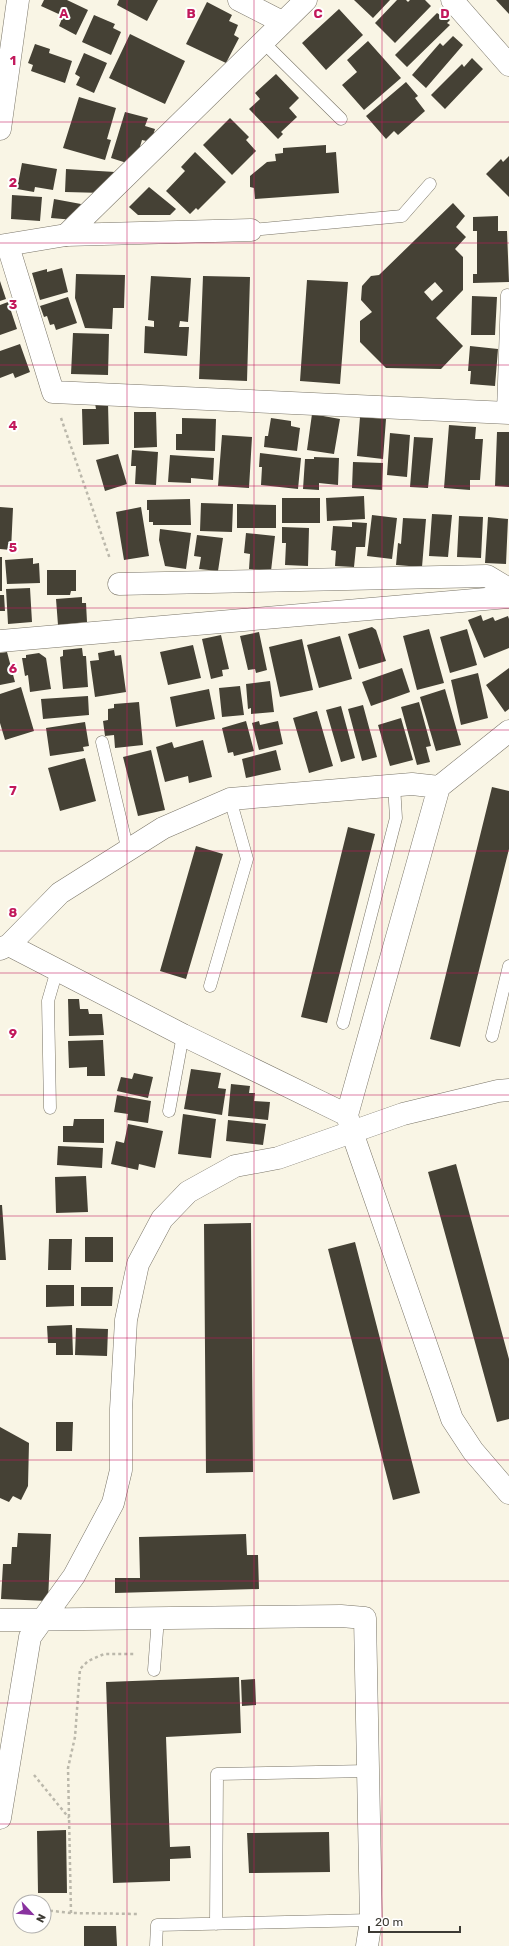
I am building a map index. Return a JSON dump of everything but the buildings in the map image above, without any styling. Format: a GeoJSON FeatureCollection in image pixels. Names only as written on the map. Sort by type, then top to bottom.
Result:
{"type":"FeatureCollection","features":[{"type":"Feature","properties":{"kind":"street"},"geometry":{"type":"LineString","coordinates":[[0,129],[18,0]]}},
{"type":"Feature","properties":{"kind":"street"},"geometry":{"type":"LineString","coordinates":[[239,0],[282,22]]}},
{"type":"Feature","properties":{"kind":"street"},"geometry":{"type":"LineString","coordinates":[[66,235],[306,0]]}},
{"type":"Feature","properties":{"kind":"street"},"geometry":{"type":"LineString","coordinates":[[452,0],[509,65]]}},
{"type":"Feature","properties":{"kind":"street"},"geometry":{"type":"LineString","coordinates":[[251,230],[66,235],[4,246],[53,392],[506,412]]}},
{"type":"Feature","properties":{"kind":"street"},"geometry":{"type":"LineString","coordinates":[[119,584],[487,576],[509,590]]}},
{"type":"Feature","properties":{"kind":"street"},"geometry":{"type":"LineString","coordinates":[[0,641],[509,597]]}},
{"type":"Feature","properties":{"kind":"street"},"geometry":{"type":"LineString","coordinates":[[508,1491],[473,1451],[452,1419],[350,1124],[439,787],[509,731]]}},
{"type":"Feature","properties":{"kind":"street"},"geometry":{"type":"LineString","coordinates":[[350,1124],[183,1034],[57,970],[4,947],[60,893],[163,828],[230,799],[394,785],[412,784],[439,787]]}},
{"type":"Feature","properties":{"kind":"street"},"geometry":{"type":"LineString","coordinates":[[0,1818],[30,1637],[74,1576],[113,1503],[121,1470],[121,1409],[126,1320],[138,1264],[162,1219],[188,1192],[235,1166],[278,1158],[350,1124],[403,1114],[498,1091],[509,1090]]}},
{"type":"Feature","properties":{"kind":"street"},"geometry":{"type":"LineString","coordinates":[[0,1620],[341,1616],[365,1618],[372,1920],[367,1946]]}},
{"type":"Feature","properties":{"kind":"lane"},"geometry":{"type":"LineString","coordinates":[[263,42],[341,119]]}},
{"type":"Feature","properties":{"kind":"lane"},"geometry":{"type":"LineString","coordinates":[[251,230],[402,216],[430,184]]}},
{"type":"Feature","properties":{"kind":"lane"},"geometry":{"type":"LineString","coordinates":[[506,412],[507,295]]}},
{"type":"Feature","properties":{"kind":"lane"},"geometry":{"type":"LineString","coordinates":[[102,742],[128,851]]}},
{"type":"Feature","properties":{"kind":"lane"},"geometry":{"type":"LineString","coordinates":[[343,1023],[396,818],[394,785]]}},
{"type":"Feature","properties":{"kind":"lane"},"geometry":{"type":"LineString","coordinates":[[210,986],[247,859],[230,799]]}},
{"type":"Feature","properties":{"kind":"lane"},"geometry":{"type":"LineString","coordinates":[[492,1036],[509,966]]}},
{"type":"Feature","properties":{"kind":"lane"},"geometry":{"type":"LineString","coordinates":[[50,1108],[48,1001],[57,970]]}},
{"type":"Feature","properties":{"kind":"lane"},"geometry":{"type":"LineString","coordinates":[[169,1111],[183,1034]]}},
{"type":"Feature","properties":{"kind":"lane"},"geometry":{"type":"LineString","coordinates":[[154,1670],[158,1618]]}},
{"type":"Feature","properties":{"kind":"lane"},"geometry":{"type":"LineString","coordinates":[[216,1924],[217,1774],[368,1771]]}},
{"type":"Feature","properties":{"kind":"lane"},"geometry":{"type":"LineString","coordinates":[[156,1946],[157,1926],[372,1920]]}},
{"type":"Feature","properties":{"kind":"path"},"geometry":{"type":"LineString","coordinates":[[53,392],[119,584]]}},
{"type":"Feature","properties":{"kind":"path"},"geometry":{"type":"LineString","coordinates":[[71,1913],[68,1768],[75,1737],[80,1669],[88,1661],[104,1654],[156,1654]]}},
{"type":"Feature","properties":{"kind":"path"},"geometry":{"type":"LineString","coordinates":[[34,1774],[69,1818]]}},
{"type":"Feature","properties":{"kind":"path"},"geometry":{"type":"LineString","coordinates":[[52,1911],[71,1913],[140,1914],[157,1926]]}}]}
